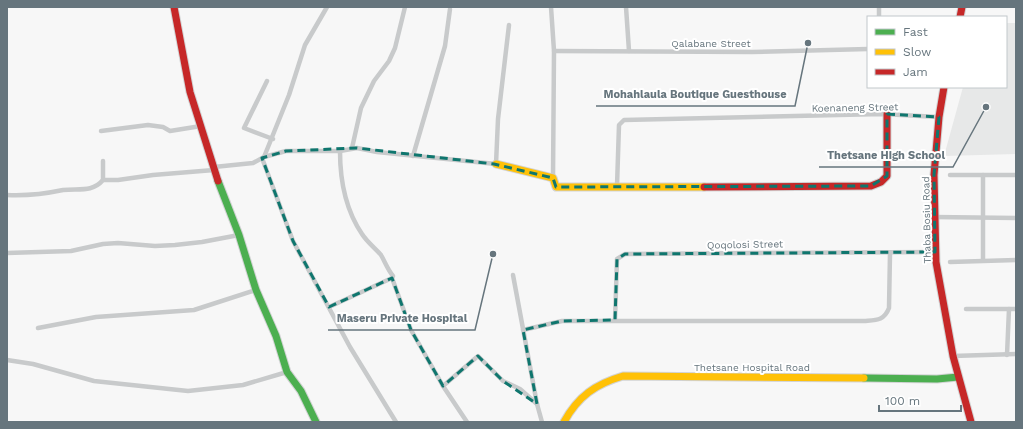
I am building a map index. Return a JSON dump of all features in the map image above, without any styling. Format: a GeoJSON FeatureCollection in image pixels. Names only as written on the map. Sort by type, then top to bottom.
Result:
{"type":"FeatureCollection","features":[{"type":"Feature","properties":{"kind":"street"},"geometry":{"type":"LineString","coordinates":[[174,7],[190,92],[214,168],[239,235],[256,290],[276,336],[287,372],[301,391],[316,422]]}},
{"type":"Feature","properties":{"kind":"street"},"geometry":{"type":"LineString","coordinates":[[327,7],[305,45],[273,139],[263,158],[293,241],[350,347],[396,422]]}},
{"type":"Feature","properties":{"kind":"street"},"geometry":{"type":"LineString","coordinates":[[352,148],[361,108],[374,81],[389,61],[395,48],[405,7]]}},
{"type":"Feature","properties":{"kind":"street"},"geometry":{"type":"LineString","coordinates":[[551,7],[554,51],[553,178],[556,187],[872,186],[881,182],[887,176],[888,114]]}},
{"type":"Feature","properties":{"kind":"street"},"geometry":{"type":"LineString","coordinates":[[626,7],[629,52]]}},
{"type":"Feature","properties":{"kind":"street"},"geometry":{"type":"LineString","coordinates":[[413,156],[445,46],[450,9]]}},
{"type":"Feature","properties":{"kind":"street"},"geometry":{"type":"LineString","coordinates":[[496,164],[498,119],[509,25]]}},
{"type":"Feature","properties":{"kind":"street","name":"Qalabane Street"},"geometry":{"type":"LineString","coordinates":[[554,51],[752,52],[867,49]]}},
{"type":"Feature","properties":{"kind":"street"},"geometry":{"type":"LineString","coordinates":[[267,81],[244,128],[273,139]]}},
{"type":"Feature","properties":{"kind":"street","name":"Thaba Bosiu Road"},"geometry":{"type":"LineString","coordinates":[[944,88],[939,117],[934,175],[935,252],[953,356],[971,422]]}},
{"type":"Feature","properties":{"kind":"street","name":"Koenaneng Street"},"geometry":{"type":"LineString","coordinates":[[618,186],[619,125],[624,120],[888,114],[939,117]]}},
{"type":"Feature","properties":{"kind":"street"},"geometry":{"type":"LineString","coordinates":[[101,131],[148,125],[163,127],[170,131],[201,126]]}},
{"type":"Feature","properties":{"kind":"street"},"geometry":{"type":"LineString","coordinates":[[7,195],[25,196],[53,193],[64,190],[89,189],[99,185],[104,180],[118,180],[253,163],[263,158],[286,151],[340,151],[352,148],[362,148],[377,152],[413,156],[496,164],[553,178]]}},
{"type":"Feature","properties":{"kind":"street"},"geometry":{"type":"LineString","coordinates":[[340,151],[340,167],[348,207],[361,234],[373,249],[380,254],[394,276],[392,278],[411,330],[443,386],[467,422]]}},
{"type":"Feature","properties":{"kind":"street"},"geometry":{"type":"LineString","coordinates":[[103,161],[104,180]]}},
{"type":"Feature","properties":{"kind":"street"},"geometry":{"type":"LineString","coordinates":[[950,175],[1016,175]]}},
{"type":"Feature","properties":{"kind":"street"},"geometry":{"type":"LineString","coordinates":[[983,175],[983,260]]}},
{"type":"Feature","properties":{"kind":"street"},"geometry":{"type":"LineString","coordinates":[[934,217],[1016,218]]}},
{"type":"Feature","properties":{"kind":"street"},"geometry":{"type":"LineString","coordinates":[[7,253],[72,251],[103,244],[118,243],[155,246],[202,242],[239,235]]}},
{"type":"Feature","properties":{"kind":"street","name":"Qoqolosi Street"},"geometry":{"type":"LineString","coordinates":[[615,320],[618,259],[625,254],[935,252]]}},
{"type":"Feature","properties":{"kind":"street"},"geometry":{"type":"LineString","coordinates":[[523,330],[562,321],[615,320],[710,322],[864,321],[881,319],[886,316],[889,308],[890,253]]}},
{"type":"Feature","properties":{"kind":"street"},"geometry":{"type":"LineString","coordinates":[[950,262],[1016,260]]}},
{"type":"Feature","properties":{"kind":"street"},"geometry":{"type":"LineString","coordinates":[[513,275],[537,404],[542,422]]}},
{"type":"Feature","properties":{"kind":"street"},"geometry":{"type":"LineString","coordinates":[[329,307],[392,278]]}},
{"type":"Feature","properties":{"kind":"street"},"geometry":{"type":"LineString","coordinates":[[38,328],[96,317],[194,310],[256,290]]}},
{"type":"Feature","properties":{"kind":"street"},"geometry":{"type":"LineString","coordinates":[[966,309],[1016,309]]}},
{"type":"Feature","properties":{"kind":"street"},"geometry":{"type":"LineString","coordinates":[[1007,354],[1009,309]]}},
{"type":"Feature","properties":{"kind":"street"},"geometry":{"type":"LineString","coordinates":[[953,356],[1016,354]]}},
{"type":"Feature","properties":{"kind":"street"},"geometry":{"type":"LineString","coordinates":[[443,386],[478,356],[503,380],[520,389],[537,404]]}},
{"type":"Feature","properties":{"kind":"street"},"geometry":{"type":"LineString","coordinates":[[7,360],[33,364],[94,381],[188,391],[243,385],[287,372]]}},
{"type":"Feature","properties":{"kind":"street","name":"Thetsane Hospital Road"},"geometry":{"type":"LineString","coordinates":[[564,422],[576,401],[591,388],[605,381],[623,376],[937,379],[958,377]]}},
{"type":"Feature","properties":{"kind":"highlighted area"},"geometry":{"type":"Polygon","coordinates":[[[887,114],[939,117],[934,175],[935,252],[625,254],[617,259],[615,320],[562,321],[523,330],[537,404],[503,381],[478,356],[443,386],[411,330],[392,278],[329,307],[293,241],[262,158],[286,151],[357,148],[494,164],[553,178],[556,187],[871,186],[887,176],[887,114]]]}},
{"type":"Feature","properties":{"kind":"shaded area"},"geometry":{"type":"Polygon","coordinates":[[[1007,23],[1016,23],[1016,154],[944,156],[963,88],[1007,88],[1007,23]]]}},
{"type":"Feature","properties":{"kind":"traffic: fast"},"geometry":{"type":"LineString","coordinates":[[218,181],[239,235],[256,290],[276,336],[287,372],[301,391],[316,422]]}},
{"type":"Feature","properties":{"kind":"traffic: fast"},"geometry":{"type":"LineString","coordinates":[[864,378],[937,379],[958,377]]}},
{"type":"Feature","properties":{"kind":"traffic: slow"},"geometry":{"type":"LineString","coordinates":[[496,164],[553,178],[556,187],[704,187]]}},
{"type":"Feature","properties":{"kind":"traffic: slow"},"geometry":{"type":"LineString","coordinates":[[564,422],[575,405],[589,392],[604,383],[623,376],[864,378]]}},
{"type":"Feature","properties":{"kind":"traffic: jam"},"geometry":{"type":"LineString","coordinates":[[174,7],[190,92],[218,181]]}},
{"type":"Feature","properties":{"kind":"traffic: jam"},"geometry":{"type":"LineString","coordinates":[[960,16],[962,7]]}},
{"type":"Feature","properties":{"kind":"traffic: jam"},"geometry":{"type":"LineString","coordinates":[[944,88],[939,117],[934,175],[936,262],[953,356],[971,422]]}},
{"type":"Feature","properties":{"kind":"traffic: jam"},"geometry":{"type":"LineString","coordinates":[[704,187],[871,186],[881,182],[887,176],[887,114]]}},
{"type":"Feature","properties":{"kind":"place","name":"Mohahlaula Boutique Guesthouse"},"geometry":{"type":"Point","coordinates":[808,43]}},
{"type":"Feature","properties":{"kind":"place","name":"Thetsane High School"},"geometry":{"type":"Point","coordinates":[986,107]}},
{"type":"Feature","properties":{"kind":"place","name":"Maseru Private Hospital"},"geometry":{"type":"Point","coordinates":[493,254]}}]}
